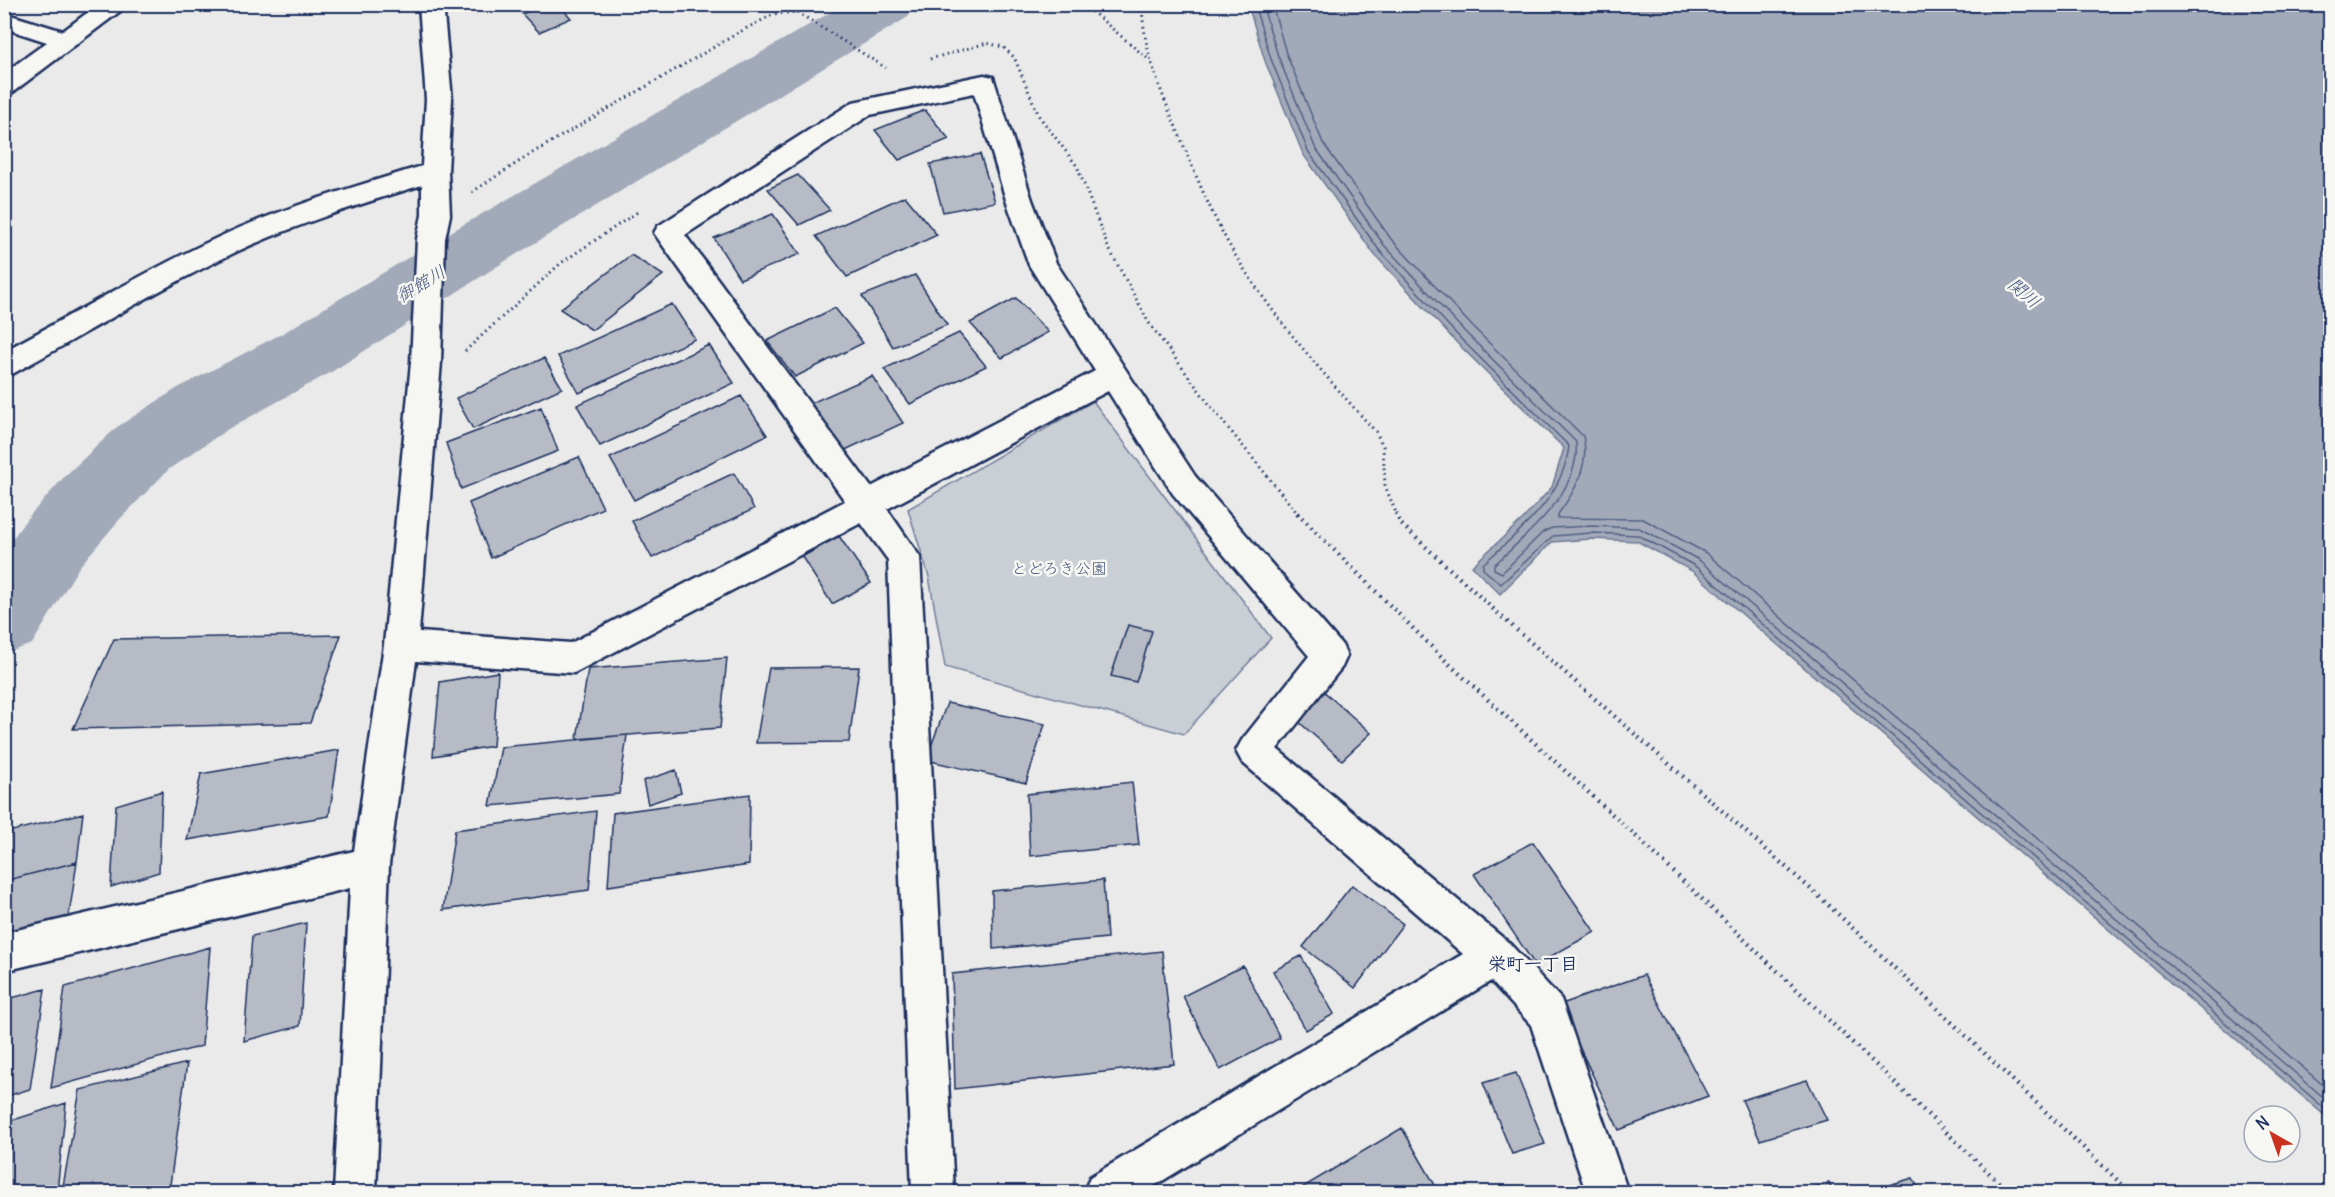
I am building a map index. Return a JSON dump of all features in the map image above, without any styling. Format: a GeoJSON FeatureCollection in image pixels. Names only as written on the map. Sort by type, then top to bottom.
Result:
{"type":"FeatureCollection","features":[{"type":"Feature","properties":{"kind":"street"},"geometry":{"type":"LineString","coordinates":[[4,86],[116,4]]}},
{"type":"Feature","properties":{"kind":"street"},"geometry":{"type":"LineString","coordinates":[[355,1192],[370,865],[401,645],[434,227],[438,99],[431,4]]}},
{"type":"Feature","properties":{"kind":"street"},"geometry":{"type":"LineString","coordinates":[[4,20],[66,40]]}},
{"type":"Feature","properties":{"kind":"street"},"geometry":{"type":"LineString","coordinates":[[933,1192],[904,557],[668,233],[862,108],[984,83],[1019,200],[1043,265],[1184,485],[1330,656],[1254,751],[1495,957],[1547,1013],[1607,1192]]}},
{"type":"Feature","properties":{"kind":"street"},"geometry":{"type":"LineString","coordinates":[[4,365],[178,269],[230,243],[324,207],[435,171]]}},
{"type":"Feature","properties":{"kind":"street"},"geometry":{"type":"LineString","coordinates":[[401,645],[574,658],[1113,375]]}},
{"type":"Feature","properties":{"kind":"street"},"geometry":{"type":"LineString","coordinates":[[4,952],[370,865]]}},
{"type":"Feature","properties":{"kind":"street"},"geometry":{"type":"LineString","coordinates":[[1105,1192],[1495,957]]}},
{"type":"Feature","properties":{"kind":"path"},"geometry":{"type":"LineString","coordinates":[[790,4],[797,12],[886,68]]}},
{"type":"Feature","properties":{"kind":"path"},"geometry":{"type":"LineString","coordinates":[[1008,10],[1013,4]]}},
{"type":"Feature","properties":{"kind":"path"},"geometry":{"type":"LineString","coordinates":[[1083,4],[1148,59]]}},
{"type":"Feature","properties":{"kind":"path"},"geometry":{"type":"LineString","coordinates":[[1142,4],[1142,23],[1148,59],[1204,196],[1246,272],[1295,342],[1376,432],[1383,446],[1385,486],[1401,524],[1502,617],[1821,898],[2130,1192]]}},
{"type":"Feature","properties":{"kind":"path"},"geometry":{"type":"LineString","coordinates":[[434,227],[534,152],[745,29],[774,14],[797,12]]}},
{"type":"Feature","properties":{"kind":"path"},"geometry":{"type":"LineString","coordinates":[[924,62],[987,43],[1003,47],[1014,57],[1039,116],[1077,166],[1107,245],[1149,323],[1212,408],[1289,505],[1447,662],[1639,839],[2009,1192]]}},
{"type":"Feature","properties":{"kind":"path"},"geometry":{"type":"LineString","coordinates":[[877,73],[886,68],[896,67]]}},
{"type":"Feature","properties":{"kind":"path"},"geometry":{"type":"LineString","coordinates":[[424,376],[561,263],[640,211]]}},
{"type":"Feature","properties":{"kind":"green space","name":"とどろき公園"},"geometry":{"type":"Polygon","coordinates":[[[1093,401],[1271,638],[1184,734],[945,667],[929,577],[908,509],[1093,401]]]}},
{"type":"Feature","properties":{"kind":"water","name":"関川"},"geometry":{"type":"Polygon","coordinates":[[[1248,5],[2330,5],[2330,1120],[1692,571],[1637,541],[1591,539],[1552,542],[1500,594],[1472,566],[1524,518],[1552,487],[1564,448],[1457,343],[1374,254],[1303,154],[1265,61],[1248,5]]]}},
{"type":"Feature","properties":{"kind":"building"},"geometry":{"type":"Polygon","coordinates":[[[543,4],[558,4],[571,18],[539,32],[522,14],[543,4]]]}},
{"type":"Feature","properties":{"kind":"building"},"geometry":{"type":"Polygon","coordinates":[[[925,110],[949,139],[899,160],[875,130],[925,110]]]}},
{"type":"Feature","properties":{"kind":"building"},"geometry":{"type":"Polygon","coordinates":[[[980,154],[995,202],[943,212],[930,164],[980,154]]]}},
{"type":"Feature","properties":{"kind":"building"},"geometry":{"type":"Polygon","coordinates":[[[798,175],[830,210],[799,225],[768,189],[798,175]]]}},
{"type":"Feature","properties":{"kind":"building"},"geometry":{"type":"Polygon","coordinates":[[[905,196],[937,235],[847,277],[816,236],[905,196]]]}},
{"type":"Feature","properties":{"kind":"building"},"geometry":{"type":"Polygon","coordinates":[[[773,214],[800,254],[740,279],[714,238],[773,214]]]}},
{"type":"Feature","properties":{"kind":"building"},"geometry":{"type":"Polygon","coordinates":[[[631,255],[663,275],[592,330],[560,309],[631,255]]]}},
{"type":"Feature","properties":{"kind":"building"},"geometry":{"type":"Polygon","coordinates":[[[915,275],[947,325],[893,347],[862,296],[915,275]]]}},
{"type":"Feature","properties":{"kind":"building"},"geometry":{"type":"Polygon","coordinates":[[[1016,298],[1048,332],[1002,358],[970,323],[1016,298]]]}},
{"type":"Feature","properties":{"kind":"building"},"geometry":{"type":"Polygon","coordinates":[[[672,304],[695,339],[579,393],[558,356],[672,304]]]}},
{"type":"Feature","properties":{"kind":"building"},"geometry":{"type":"Polygon","coordinates":[[[835,308],[863,343],[795,377],[767,341],[835,308]]]}},
{"type":"Feature","properties":{"kind":"building"},"geometry":{"type":"Polygon","coordinates":[[[959,333],[986,366],[910,404],[884,369],[959,333]]]}},
{"type":"Feature","properties":{"kind":"building"},"geometry":{"type":"Polygon","coordinates":[[[709,345],[734,383],[600,446],[577,405],[709,345]]]}},
{"type":"Feature","properties":{"kind":"building"},"geometry":{"type":"Polygon","coordinates":[[[544,358],[562,388],[473,429],[456,398],[544,358]]]}},
{"type":"Feature","properties":{"kind":"building"},"geometry":{"type":"Polygon","coordinates":[[[872,376],[903,423],[841,452],[811,403],[872,376]]]}},
{"type":"Feature","properties":{"kind":"building"},"geometry":{"type":"Polygon","coordinates":[[[741,396],[767,435],[634,500],[610,458],[741,396]]]}},
{"type":"Feature","properties":{"kind":"building"},"geometry":{"type":"Polygon","coordinates":[[[541,407],[558,451],[461,489],[446,443],[541,407]]]}},
{"type":"Feature","properties":{"kind":"building"},"geometry":{"type":"Polygon","coordinates":[[[579,457],[603,508],[491,558],[469,503],[579,457]]]}},
{"type":"Feature","properties":{"kind":"building"},"geometry":{"type":"Polygon","coordinates":[[[734,473],[754,509],[652,558],[632,521],[734,473]]]}},
{"type":"Feature","properties":{"kind":"building"},"geometry":{"type":"Polygon","coordinates":[[[839,536],[871,583],[832,604],[802,557],[839,536]]]}},
{"type":"Feature","properties":{"kind":"building"},"geometry":{"type":"Polygon","coordinates":[[[1128,625],[1152,631],[1136,682],[1111,676],[1128,625]]]}},
{"type":"Feature","properties":{"kind":"building"},"geometry":{"type":"Polygon","coordinates":[[[341,635],[310,723],[73,729],[114,639],[341,635]]]}},
{"type":"Feature","properties":{"kind":"building"},"geometry":{"type":"Polygon","coordinates":[[[727,658],[720,728],[577,739],[588,669],[727,658]]]}},
{"type":"Feature","properties":{"kind":"building"},"geometry":{"type":"Polygon","coordinates":[[[859,667],[849,742],[756,743],[769,668],[859,667]]]}},
{"type":"Feature","properties":{"kind":"building"},"geometry":{"type":"Polygon","coordinates":[[[498,672],[493,746],[433,756],[440,682],[498,672]]]}},
{"type":"Feature","properties":{"kind":"building"},"geometry":{"type":"Polygon","coordinates":[[[1320,688],[1371,733],[1342,760],[1291,715],[1320,688]]]}},
{"type":"Feature","properties":{"kind":"building"},"geometry":{"type":"Polygon","coordinates":[[[947,703],[1045,724],[1026,783],[926,760],[947,703]]]}},
{"type":"Feature","properties":{"kind":"building"},"geometry":{"type":"Polygon","coordinates":[[[627,735],[619,794],[490,806],[501,747],[627,735]]]}},
{"type":"Feature","properties":{"kind":"building"},"geometry":{"type":"Polygon","coordinates":[[[339,750],[329,816],[187,840],[201,774],[339,750]]]}},
{"type":"Feature","properties":{"kind":"building"},"geometry":{"type":"Polygon","coordinates":[[[676,770],[681,793],[648,804],[643,781],[676,770]]]}},
{"type":"Feature","properties":{"kind":"building"},"geometry":{"type":"Polygon","coordinates":[[[1132,782],[1139,845],[1030,856],[1027,794],[1132,782]]]}},
{"type":"Feature","properties":{"kind":"building"},"geometry":{"type":"Polygon","coordinates":[[[162,791],[159,872],[111,887],[116,805],[162,791]]]}},
{"type":"Feature","properties":{"kind":"building"},"geometry":{"type":"Polygon","coordinates":[[[750,794],[749,865],[608,886],[613,813],[750,794]]]}},
{"type":"Feature","properties":{"kind":"building"},"geometry":{"type":"Polygon","coordinates":[[[596,811],[589,890],[443,910],[455,830],[596,811]]]}},
{"type":"Feature","properties":{"kind":"building"},"geometry":{"type":"Polygon","coordinates":[[[83,813],[77,862],[4,881],[4,833],[83,813]]]}},
{"type":"Feature","properties":{"kind":"building"},"geometry":{"type":"Polygon","coordinates":[[[1533,842],[1595,932],[1535,965],[1474,874],[1533,842]]]}},
{"type":"Feature","properties":{"kind":"building"},"geometry":{"type":"Polygon","coordinates":[[[77,862],[67,929],[4,945],[4,881],[77,862]]]}},
{"type":"Feature","properties":{"kind":"building"},"geometry":{"type":"Polygon","coordinates":[[[1103,880],[1107,938],[993,949],[992,891],[1103,880]]]}},
{"type":"Feature","properties":{"kind":"building"},"geometry":{"type":"Polygon","coordinates":[[[1352,885],[1403,924],[1355,988],[1303,947],[1352,885]]]}},
{"type":"Feature","properties":{"kind":"building"},"geometry":{"type":"Polygon","coordinates":[[[306,923],[300,1026],[244,1041],[252,936],[306,923]]]}},
{"type":"Feature","properties":{"kind":"building"},"geometry":{"type":"Polygon","coordinates":[[[210,947],[202,1046],[51,1088],[65,987],[210,947]]]}},
{"type":"Feature","properties":{"kind":"building"},"geometry":{"type":"Polygon","coordinates":[[[1162,951],[1174,1064],[955,1089],[952,974],[1162,951]]]}},
{"type":"Feature","properties":{"kind":"building"},"geometry":{"type":"Polygon","coordinates":[[[1301,956],[1334,1014],[1306,1030],[1273,971],[1301,956]]]}},
{"type":"Feature","properties":{"kind":"building"},"geometry":{"type":"Polygon","coordinates":[[[1243,966],[1280,1038],[1220,1070],[1183,996],[1243,966]]]}},
{"type":"Feature","properties":{"kind":"building"},"geometry":{"type":"Polygon","coordinates":[[[1644,975],[1708,1096],[1619,1130],[1559,1005],[1644,975]]]}},
{"type":"Feature","properties":{"kind":"building"},"geometry":{"type":"Polygon","coordinates":[[[45,989],[30,1089],[4,1097],[4,1000],[45,989]]]}},
{"type":"Feature","properties":{"kind":"building"},"geometry":{"type":"Polygon","coordinates":[[[187,1063],[169,1192],[62,1192],[80,1090],[187,1063]]]}},
{"type":"Feature","properties":{"kind":"building"},"geometry":{"type":"Polygon","coordinates":[[[1516,1073],[1545,1144],[1512,1154],[1483,1083],[1516,1073]]]}},
{"type":"Feature","properties":{"kind":"building"},"geometry":{"type":"Polygon","coordinates":[[[1807,1080],[1827,1120],[1760,1140],[1742,1100],[1807,1080]]]}},
{"type":"Feature","properties":{"kind":"building"},"geometry":{"type":"Polygon","coordinates":[[[66,1103],[57,1192],[4,1192],[4,1123],[66,1103]]]}},
{"type":"Feature","properties":{"kind":"building"},"geometry":{"type":"Polygon","coordinates":[[[1402,1128],[1439,1192],[1295,1192],[1402,1128]]]}},
{"type":"Feature","properties":{"kind":"building"},"geometry":{"type":"Polygon","coordinates":[[[1913,1178],[1920,1192],[1865,1192],[1913,1178]]]}},
{"type":"Feature","properties":{"kind":"building"},"geometry":{"type":"Polygon","coordinates":[[[1829,1183],[1833,1192],[1797,1192],[1829,1183]]]}},
{"type":"Feature","properties":{"kind":"waterway","name":"御館川"},"geometry":{"type":"LineString","coordinates":[[4,619],[52,544],[92,498],[143,448],[202,409],[308,352],[484,243],[888,4]]}},
{"type":"Feature","properties":{"kind":"district","name":"栄町一丁目"},"geometry":{"type":"Point","coordinates":[1533,964]}}]}
